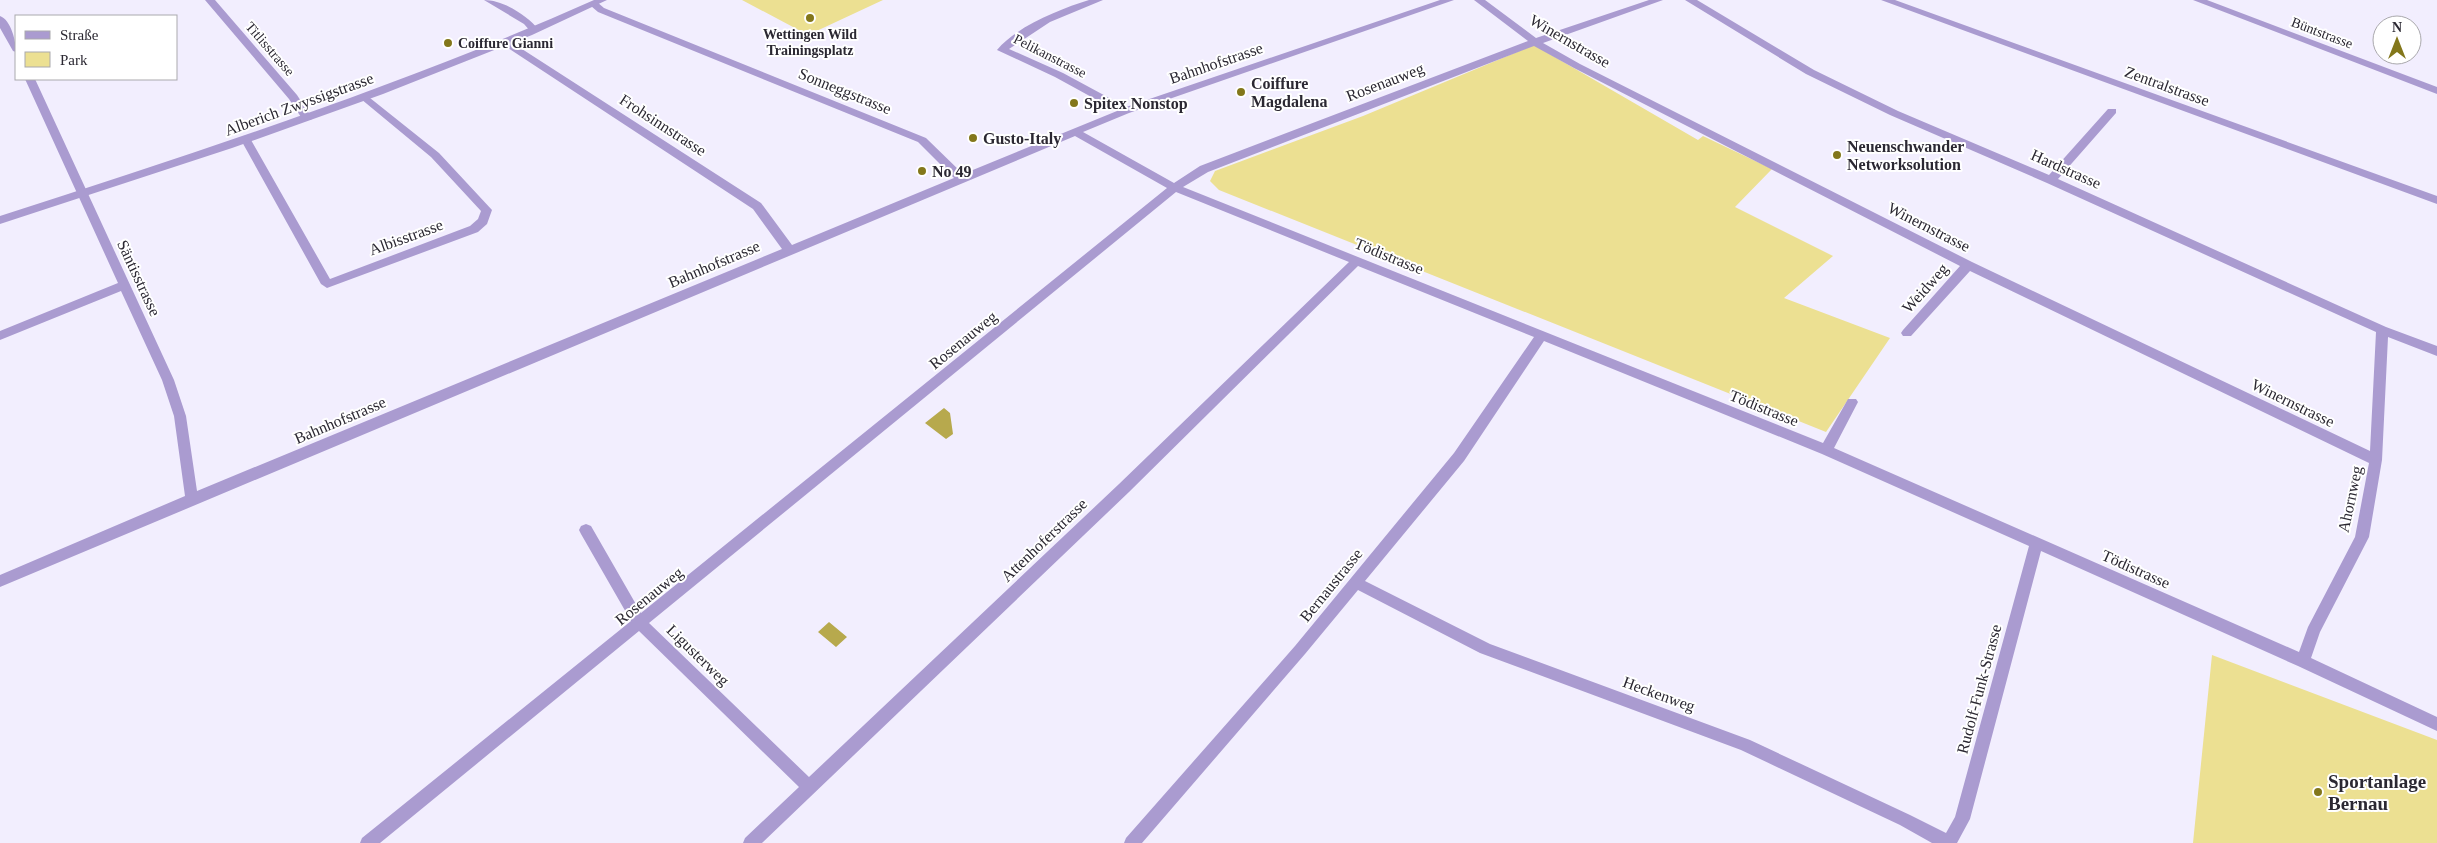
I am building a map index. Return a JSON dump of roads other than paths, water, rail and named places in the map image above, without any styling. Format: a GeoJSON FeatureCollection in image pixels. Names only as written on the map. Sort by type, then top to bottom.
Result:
{"type":"FeatureCollection","features":[{"type":"Feature","properties":{"kind":"street","name":"Titlisstrasse"},"geometry":{"type":"LineString","coordinates":[[210,0],[293,97],[307,118]]}},
{"type":"Feature","properties":{"kind":"street"},"geometry":{"type":"LineString","coordinates":[[489,0],[527,22],[534,30]]}},
{"type":"Feature","properties":{"kind":"street","name":"Pelikanstrasse"},"geometry":{"type":"LineString","coordinates":[[1098,0],[1055,15],[1030,28],[1002,50],[1059,76],[1125,111]]}},
{"type":"Feature","properties":{"kind":"street","name":"Bahnhofstrasse"},"geometry":{"type":"LineString","coordinates":[[0,581],[192,498],[1125,111],[1449,0]]}},
{"type":"Feature","properties":{"kind":"street","name":"Winernstrasse"},"geometry":{"type":"LineString","coordinates":[[1480,0],[1535,42],[1968,265],[2376,460]]}},
{"type":"Feature","properties":{"kind":"street","name":"Rosenauweg"},"geometry":{"type":"LineString","coordinates":[[368,843],[1175,188],[1204,169],[1535,42],[1658,0]]}},
{"type":"Feature","properties":{"kind":"street","name":"Hardstrasse"},"geometry":{"type":"LineString","coordinates":[[1690,0],[1810,72],[1894,113],[2051,180],[2382,330],[2437,351]]}},
{"type":"Feature","properties":{"kind":"street","name":"Zentralstrasse"},"geometry":{"type":"LineString","coordinates":[[1886,0],[2437,200]]}},
{"type":"Feature","properties":{"kind":"street","name":"Büntstrasse"},"geometry":{"type":"LineString","coordinates":[[2198,0],[2437,91]]}},
{"type":"Feature","properties":{"kind":"street","name":"Alberich Zwyssigstrasse"},"geometry":{"type":"LineString","coordinates":[[0,220],[246,140],[365,97],[505,42],[598,2]]}},
{"type":"Feature","properties":{"kind":"street","name":"Sonneggstrasse"},"geometry":{"type":"LineString","coordinates":[[598,2],[601,10],[922,140],[961,178]]}},
{"type":"Feature","properties":{"kind":"street"},"geometry":{"type":"LineString","coordinates":[[0,19],[15,47]]}},
{"type":"Feature","properties":{"kind":"street","name":"Frohsinnstrasse"},"geometry":{"type":"LineString","coordinates":[[505,42],[757,206],[789,250]]}},
{"type":"Feature","properties":{"kind":"street","name":"Säntisstrasse"},"geometry":{"type":"LineString","coordinates":[[30,80],[168,380],[180,416],[192,498]]}},
{"type":"Feature","properties":{"kind":"street","name":"Albisstrasse"},"geometry":{"type":"LineString","coordinates":[[246,140],[327,284],[474,229],[483,221],[487,210],[441,162],[365,97]]}},
{"type":"Feature","properties":{"kind":"street"},"geometry":{"type":"LineString","coordinates":[[2051,180],[2112,111]]}},
{"type":"Feature","properties":{"kind":"street","name":"Tödistrasse"},"geometry":{"type":"LineString","coordinates":[[1076,131],[1082,137],[1175,188],[1358,260],[1541,337],[1826,450],[2303,661],[2437,724]]}},
{"type":"Feature","properties":{"kind":"street","name":"Attenhoferstrasse"},"geometry":{"type":"LineString","coordinates":[[751,843],[1117,494],[1358,260]]}},
{"type":"Feature","properties":{"kind":"street","name":"Weidweg"},"geometry":{"type":"LineString","coordinates":[[1907,333],[1968,265]]}},
{"type":"Feature","properties":{"kind":"street"},"geometry":{"type":"LineString","coordinates":[[0,336],[124,285]]}},
{"type":"Feature","properties":{"kind":"street","name":"Ahornweg"},"geometry":{"type":"LineString","coordinates":[[2303,661],[2313,631],[2362,536],[2376,460],[2382,330]]}},
{"type":"Feature","properties":{"kind":"street","name":"Bernaustrasse"},"geometry":{"type":"LineString","coordinates":[[1132,843],[1300,650],[1459,457],[1541,337]]}},
{"type":"Feature","properties":{"kind":"street"},"geometry":{"type":"LineString","coordinates":[[1826,450],[1852,402]]}},
{"type":"Feature","properties":{"kind":"street","name":"Ligusterweg"},"geometry":{"type":"LineString","coordinates":[[586,530],[640,623],[809,787]]}},
{"type":"Feature","properties":{"kind":"street","name":"Rudolf-Funk-Strasse"},"geometry":{"type":"LineString","coordinates":[[1948,843],[1962,819],[2037,542]]}},
{"type":"Feature","properties":{"kind":"street","name":"Heckenweg"},"geometry":{"type":"LineString","coordinates":[[1355,582],[1485,649],[1745,745],[1905,820],[1948,843]]}},
{"type":"Feature","properties":{"kind":"place","name":"Wettingen Wild Trainingsplatz"},"geometry":{"type":"Point","coordinates":[810,18]}},
{"type":"Feature","properties":{"kind":"place","name":"Coiffure Gianni"},"geometry":{"type":"Point","coordinates":[448,43]}},
{"type":"Feature","properties":{"kind":"place","name":"Coiffure Magdalena"},"geometry":{"type":"Point","coordinates":[1241,92]}},
{"type":"Feature","properties":{"kind":"place","name":"Spitex Nonstop"},"geometry":{"type":"Point","coordinates":[1074,103]}},
{"type":"Feature","properties":{"kind":"place","name":"Gusto-Italy"},"geometry":{"type":"Point","coordinates":[973,138]}},
{"type":"Feature","properties":{"kind":"place","name":"Neuenschwander Networksolution"},"geometry":{"type":"Point","coordinates":[1837,155]}},
{"type":"Feature","properties":{"kind":"place","name":"No 49"},"geometry":{"type":"Point","coordinates":[922,171]}},
{"type":"Feature","properties":{"kind":"place","name":"Sportanlage Bernau"},"geometry":{"type":"Point","coordinates":[2318,792]}}]}
